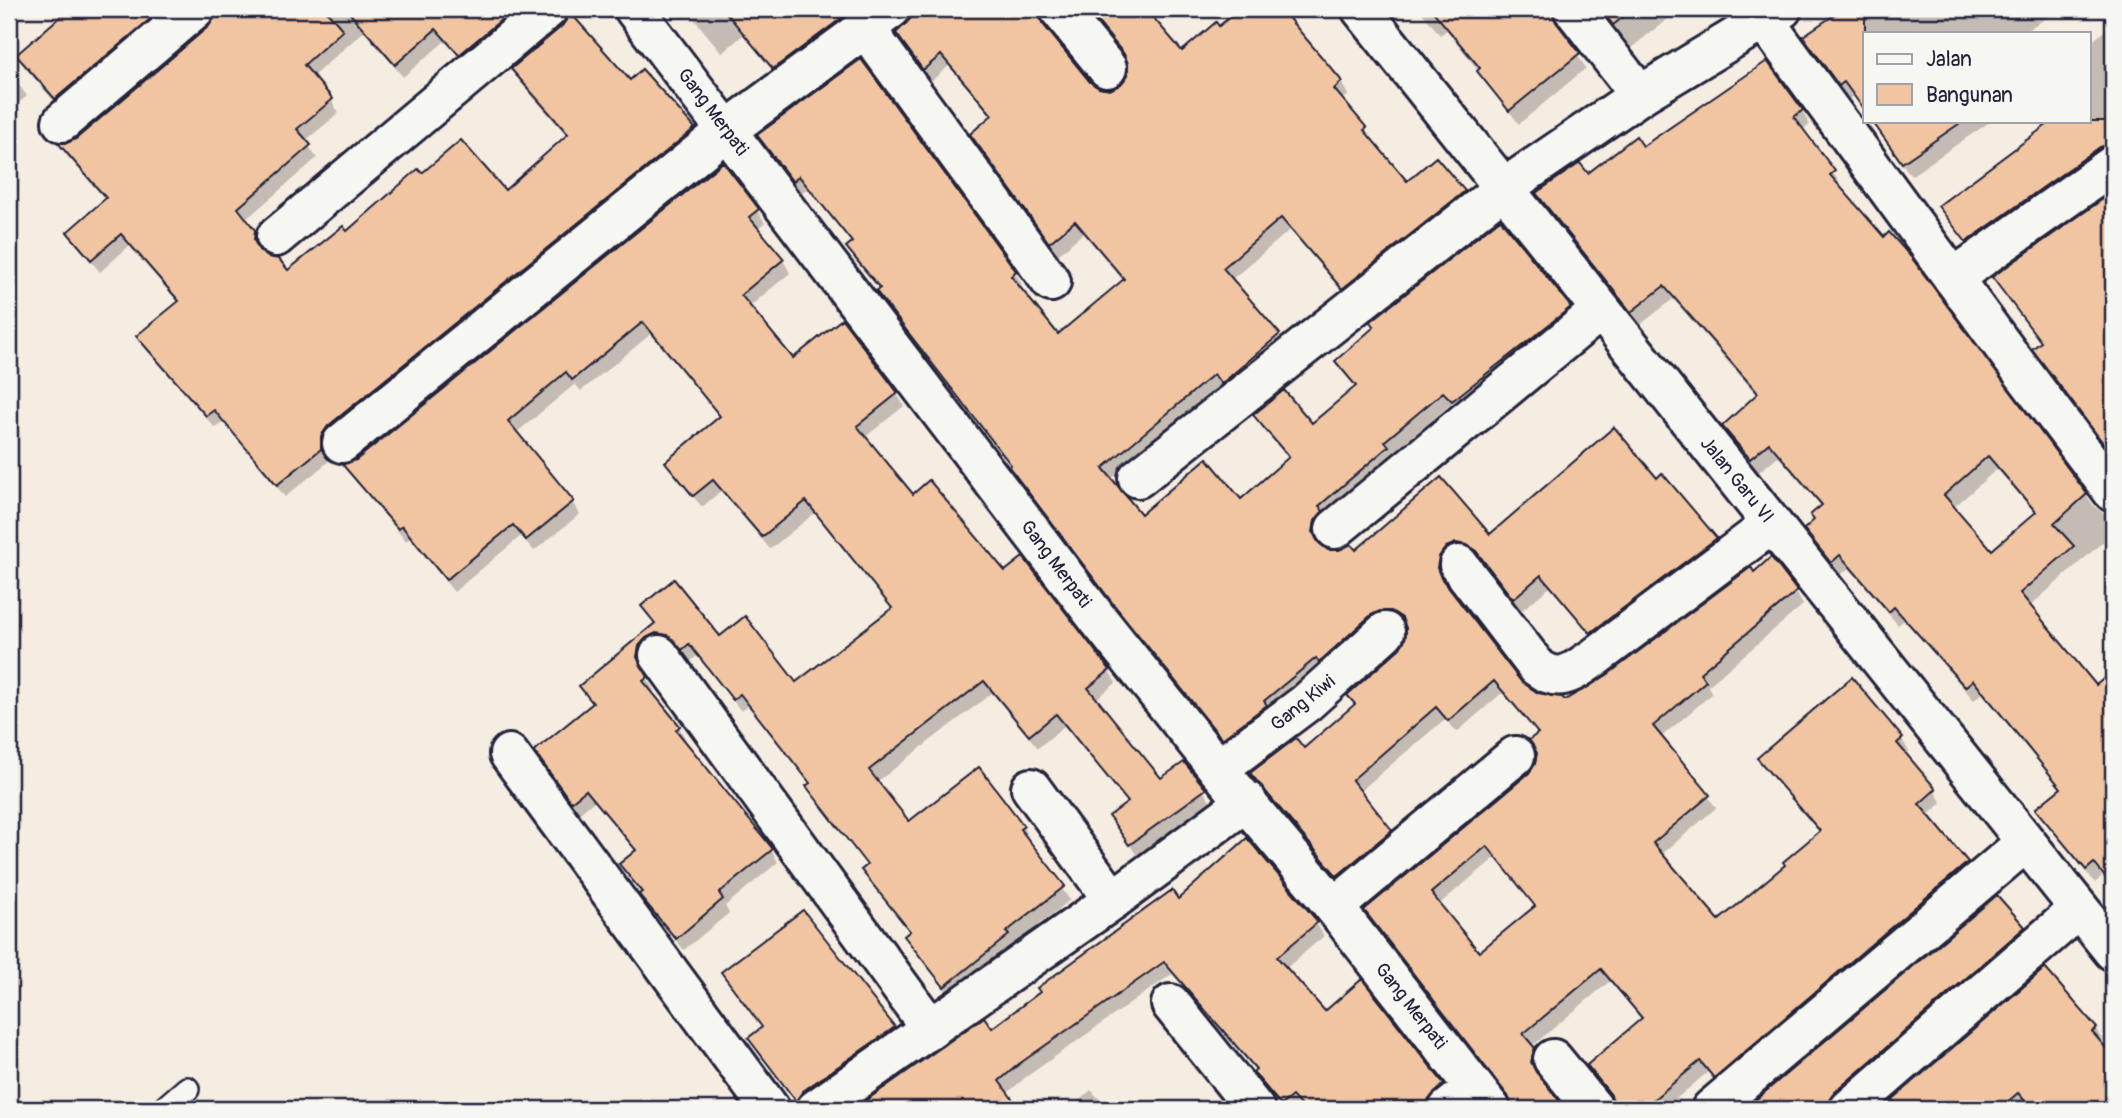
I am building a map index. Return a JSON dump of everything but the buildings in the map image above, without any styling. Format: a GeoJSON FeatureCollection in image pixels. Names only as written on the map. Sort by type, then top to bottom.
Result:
{"type":"FeatureCollection","features":[{"type":"Feature","properties":{"kind":"street"},"geometry":{"type":"LineString","coordinates":[[62,122],[195,9]]}},
{"type":"Feature","properties":{"kind":"street"},"geometry":{"type":"LineString","coordinates":[[276,237],[548,9]]}},
{"type":"Feature","properties":{"kind":"street","name":"Gang Merpati"},"geometry":{"type":"LineString","coordinates":[[634,9],[1097,618],[1218,769],[1334,907],[1471,1102]]}},
{"type":"Feature","properties":{"kind":"street"},"geometry":{"type":"LineString","coordinates":[[1059,9],[1107,68]]}},
{"type":"Feature","properties":{"kind":"street","name":"Jalan Garu VI"},"geometry":{"type":"LineString","coordinates":[[1360,9],[2113,951]]}},
{"type":"Feature","properties":{"kind":"street"},"geometry":{"type":"LineString","coordinates":[[1573,9],[1640,95]]}},
{"type":"Feature","properties":{"kind":"street"},"geometry":{"type":"LineString","coordinates":[[1138,478],[1504,188],[1640,95],[1773,14],[1953,278],[2113,492]]}},
{"type":"Feature","properties":{"kind":"street"},"geometry":{"type":"LineString","coordinates":[[342,443],[727,130],[878,19],[1051,282]]}},
{"type":"Feature","properties":{"kind":"street"},"geometry":{"type":"LineString","coordinates":[[1953,278],[2113,166]]}},
{"type":"Feature","properties":{"kind":"street"},"geometry":{"type":"LineString","coordinates":[[1335,529],[1601,310]]}},
{"type":"Feature","properties":{"kind":"street"},"geometry":{"type":"LineString","coordinates":[[1459,565],[1537,667],[1548,674],[1559,676],[1573,672],[1595,657],[1772,524]]}},
{"type":"Feature","properties":{"kind":"street","name":"Gang Kiwi"},"geometry":{"type":"LineString","coordinates":[[1218,769],[1306,703],[1385,632]]}},
{"type":"Feature","properties":{"kind":"street"},"geometry":{"type":"LineString","coordinates":[[659,655],[931,1029]]}},
{"type":"Feature","properties":{"kind":"street"},"geometry":{"type":"LineString","coordinates":[[509,754],[770,1109]]}},
{"type":"Feature","properties":{"kind":"street"},"geometry":{"type":"LineString","coordinates":[[1334,907],[1515,756]]}},
{"type":"Feature","properties":{"kind":"street"},"geometry":{"type":"LineString","coordinates":[[1031,788],[1113,900]]}},
{"type":"Feature","properties":{"kind":"street"},"geometry":{"type":"LineString","coordinates":[[816,1109],[1113,900],[1247,801]]}},
{"type":"Feature","properties":{"kind":"street"},"geometry":{"type":"LineString","coordinates":[[1711,1109],[2025,843]]}},
{"type":"Feature","properties":{"kind":"street"},"geometry":{"type":"LineString","coordinates":[[1849,1109],[2079,909]]}},
{"type":"Feature","properties":{"kind":"street"},"geometry":{"type":"LineString","coordinates":[[1171,1004],[1255,1109]]}},
{"type":"Feature","properties":{"kind":"street"},"geometry":{"type":"LineString","coordinates":[[1553,1059],[1594,1109]]}},
{"type":"Feature","properties":{"kind":"lane"},"geometry":{"type":"LineString","coordinates":[[164,1109],[187,1089]]}}]}
